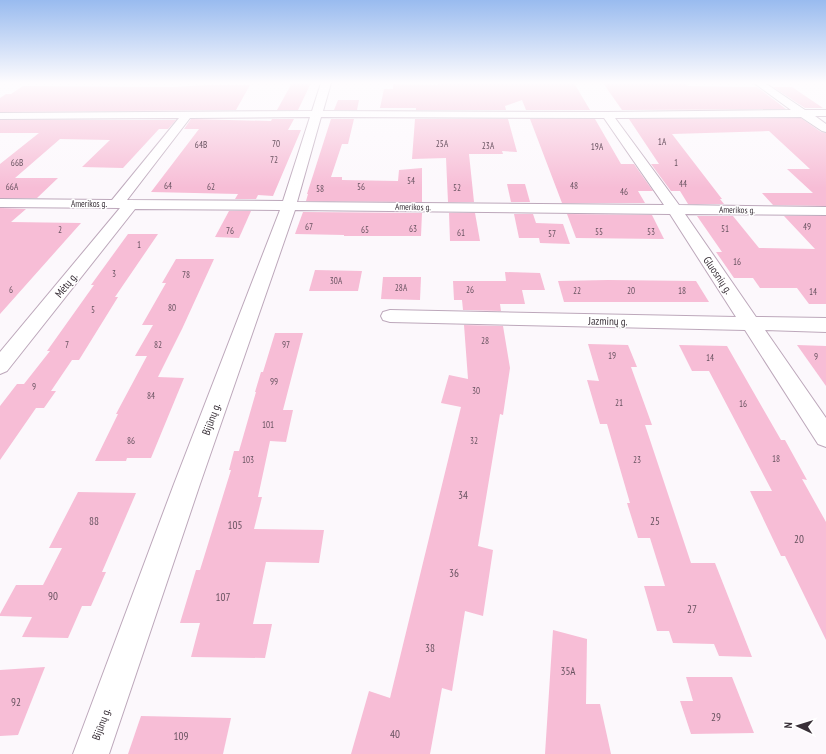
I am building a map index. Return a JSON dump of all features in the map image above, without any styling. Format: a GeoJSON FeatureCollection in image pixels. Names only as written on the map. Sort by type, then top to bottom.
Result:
{"type":"FeatureCollection","features":[{"type":"Feature","properties":{"kind":"street","name":"Mėtų g."},"geometry":{"type":"LineString","coordinates":[[0,366],[124,204],[185,118]]}},
{"type":"Feature","properties":{"kind":"street","name":"Bijūnų g."},"geometry":{"type":"LineString","coordinates":[[91,754],[187,484],[289,206],[316,118]]}},
{"type":"Feature","properties":{"kind":"street","name":"Gluosnių g."},"geometry":{"type":"LineString","coordinates":[[609,118],[675,210],[826,437]]}},
{"type":"Feature","properties":{"kind":"street"},"geometry":{"type":"LineString","coordinates":[[810,118],[826,129]]}},
{"type":"Feature","properties":{"kind":"street","name":"Amerikos g."},"geometry":{"type":"LineString","coordinates":[[0,203],[826,211]]}},
{"type":"Feature","properties":{"kind":"street","name":"Jazminų g."},"geometry":{"type":"LineString","coordinates":[[390,316],[826,325]]}},
{"type":"Feature","properties":{"kind":"building"},"geometry":{"type":"Polygon","coordinates":[[[801,118],[821,132],[826,133],[826,206],[773,205],[762,193],[813,193],[787,169],[810,169],[769,131],[672,134],[722,199],[720,199],[724,204],[688,204],[680,191],[671,191],[651,164],[659,164],[629,119],[801,118]]]}},
{"type":"Feature","properties":{"kind":"building"},"geometry":{"type":"Polygon","coordinates":[[[191,119],[271,121],[272,119],[294,119],[288,130],[301,130],[273,196],[258,195],[256,199],[235,199],[238,194],[151,192],[199,129],[184,129],[191,119]]]}},
{"type":"Feature","properties":{"kind":"building"},"geometry":{"type":"Polygon","coordinates":[[[331,119],[354,119],[348,144],[342,144],[331,177],[342,177],[342,180],[398,181],[399,170],[422,168],[422,202],[306,201],[331,119]]]}},
{"type":"Feature","properties":{"kind":"building"},"geometry":{"type":"Polygon","coordinates":[[[415,119],[508,119],[517,152],[502,151],[503,154],[469,154],[474,202],[448,202],[446,158],[412,159],[415,119]]]}},
{"type":"Feature","properties":{"kind":"building"},"geometry":{"type":"Polygon","coordinates":[[[530,119],[595,119],[621,164],[634,164],[653,191],[638,191],[645,203],[562,203],[530,119]]]}},
{"type":"Feature","properties":{"kind":"building"},"geometry":{"type":"Polygon","coordinates":[[[0,120],[176,120],[168,129],[159,129],[123,168],[82,167],[110,140],[60,139],[15,178],[58,178],[37,198],[0,198],[0,164],[39,133],[0,133],[0,120]]]}},
{"type":"Feature","properties":{"kind":"building"},"geometry":{"type":"Polygon","coordinates":[[[507,184],[525,184],[530,202],[511,202],[507,184]]]}},
{"type":"Feature","properties":{"kind":"building"},"geometry":{"type":"Polygon","coordinates":[[[0,208],[26,209],[11,222],[81,223],[0,314],[0,208]]]}},
{"type":"Feature","properties":{"kind":"building"},"geometry":{"type":"Polygon","coordinates":[[[229,211],[251,211],[239,238],[215,237],[229,211]]]}},
{"type":"Feature","properties":{"kind":"building"},"geometry":{"type":"Polygon","coordinates":[[[303,212],[422,213],[421,236],[344,236],[295,234],[303,212]]]}},
{"type":"Feature","properties":{"kind":"building"},"geometry":{"type":"Polygon","coordinates":[[[449,213],[475,213],[480,241],[450,241],[449,213]]]}},
{"type":"Feature","properties":{"kind":"building"},"geometry":{"type":"Polygon","coordinates":[[[514,214],[533,214],[536,223],[563,224],[570,244],[540,243],[539,238],[519,238],[514,214]]]}},
{"type":"Feature","properties":{"kind":"building"},"geometry":{"type":"Polygon","coordinates":[[[567,214],[652,215],[664,239],[576,238],[567,214]]]}},
{"type":"Feature","properties":{"kind":"building"},"geometry":{"type":"Polygon","coordinates":[[[697,216],[733,216],[759,248],[815,249],[784,216],[826,216],[826,304],[809,304],[797,288],[760,288],[753,278],[734,278],[716,252],[722,252],[697,216]]]}},
{"type":"Feature","properties":{"kind":"building"},"geometry":{"type":"Polygon","coordinates":[[[128,234],[158,234],[115,297],[118,297],[79,360],[72,360],[51,391],[56,391],[44,408],[36,408],[0,460],[0,406],[17,384],[24,384],[50,351],[47,351],[94,285],[91,285],[128,234]]]}},
{"type":"Feature","properties":{"kind":"building"},"geometry":{"type":"Polygon","coordinates":[[[176,259],[214,259],[158,377],[184,378],[151,458],[127,458],[126,461],[95,461],[118,414],[116,414],[147,356],[135,356],[153,325],[142,325],[166,283],[162,283],[176,259]]]}},
{"type":"Feature","properties":{"kind":"building"},"geometry":{"type":"Polygon","coordinates":[[[315,270],[362,271],[358,291],[309,291],[315,270]]]}},
{"type":"Feature","properties":{"kind":"building"},"geometry":{"type":"Polygon","coordinates":[[[505,272],[540,273],[545,290],[522,290],[525,304],[500,304],[501,311],[463,310],[462,300],[454,300],[453,281],[506,281],[505,272]]]}},
{"type":"Feature","properties":{"kind":"building"},"geometry":{"type":"Polygon","coordinates":[[[383,277],[421,277],[420,300],[381,299],[383,277]]]}},
{"type":"Feature","properties":{"kind":"building"},"geometry":{"type":"Polygon","coordinates":[[[558,281],[696,281],[709,302],[564,302],[558,281]]]}},
{"type":"Feature","properties":{"kind":"building"},"geometry":{"type":"Polygon","coordinates":[[[464,325],[503,326],[510,368],[503,415],[500,414],[478,546],[493,550],[483,616],[465,611],[452,691],[442,688],[430,754],[351,754],[369,691],[390,698],[461,407],[441,403],[449,375],[468,379],[464,325]]]}},
{"type":"Feature","properties":{"kind":"building"},"geometry":{"type":"Polygon","coordinates":[[[275,333],[303,333],[283,410],[293,410],[286,442],[270,441],[258,497],[262,497],[254,529],[324,530],[319,563],[266,562],[253,624],[272,624],[265,658],[191,657],[200,623],[180,623],[196,570],[200,570],[231,470],[229,470],[234,451],[239,451],[261,372],[263,372],[275,333]]]}},
{"type":"Feature","properties":{"kind":"building"},"geometry":{"type":"Polygon","coordinates":[[[588,344],[628,345],[637,367],[631,367],[652,425],[645,425],[691,563],[715,563],[752,657],[719,656],[714,644],[673,643],[669,631],[657,631],[644,586],[665,586],[650,538],[638,538],[627,503],[630,503],[607,424],[600,424],[587,380],[599,381],[588,344]]]}},
{"type":"Feature","properties":{"kind":"building"},"geometry":{"type":"Polygon","coordinates":[[[679,345],[727,346],[781,440],[785,440],[807,480],[802,479],[826,522],[826,640],[785,556],[781,556],[750,491],[772,491],[709,371],[692,371],[679,345]]]}},
{"type":"Feature","properties":{"kind":"building"},"geometry":{"type":"Polygon","coordinates":[[[797,345],[826,346],[826,386],[797,345]]]}},
{"type":"Feature","properties":{"kind":"building"},"geometry":{"type":"Polygon","coordinates":[[[78,492],[136,493],[102,572],[106,572],[91,606],[82,606],[68,638],[22,637],[32,617],[0,616],[0,614],[16,585],[43,585],[62,548],[49,548],[78,492]]]}},
{"type":"Feature","properties":{"kind":"building"},"geometry":{"type":"Polygon","coordinates":[[[553,630],[587,639],[586,704],[600,704],[611,754],[545,754],[553,630]]]}},
{"type":"Feature","properties":{"kind":"building"},"geometry":{"type":"Polygon","coordinates":[[[45,667],[18,735],[0,736],[0,670],[45,667]]]}},
{"type":"Feature","properties":{"kind":"building"},"geometry":{"type":"Polygon","coordinates":[[[686,677],[732,677],[754,733],[691,734],[680,701],[693,701],[686,677]]]}},
{"type":"Feature","properties":{"kind":"building"},"geometry":{"type":"Polygon","coordinates":[[[141,716],[231,718],[223,754],[128,754],[141,716]]]}}]}
